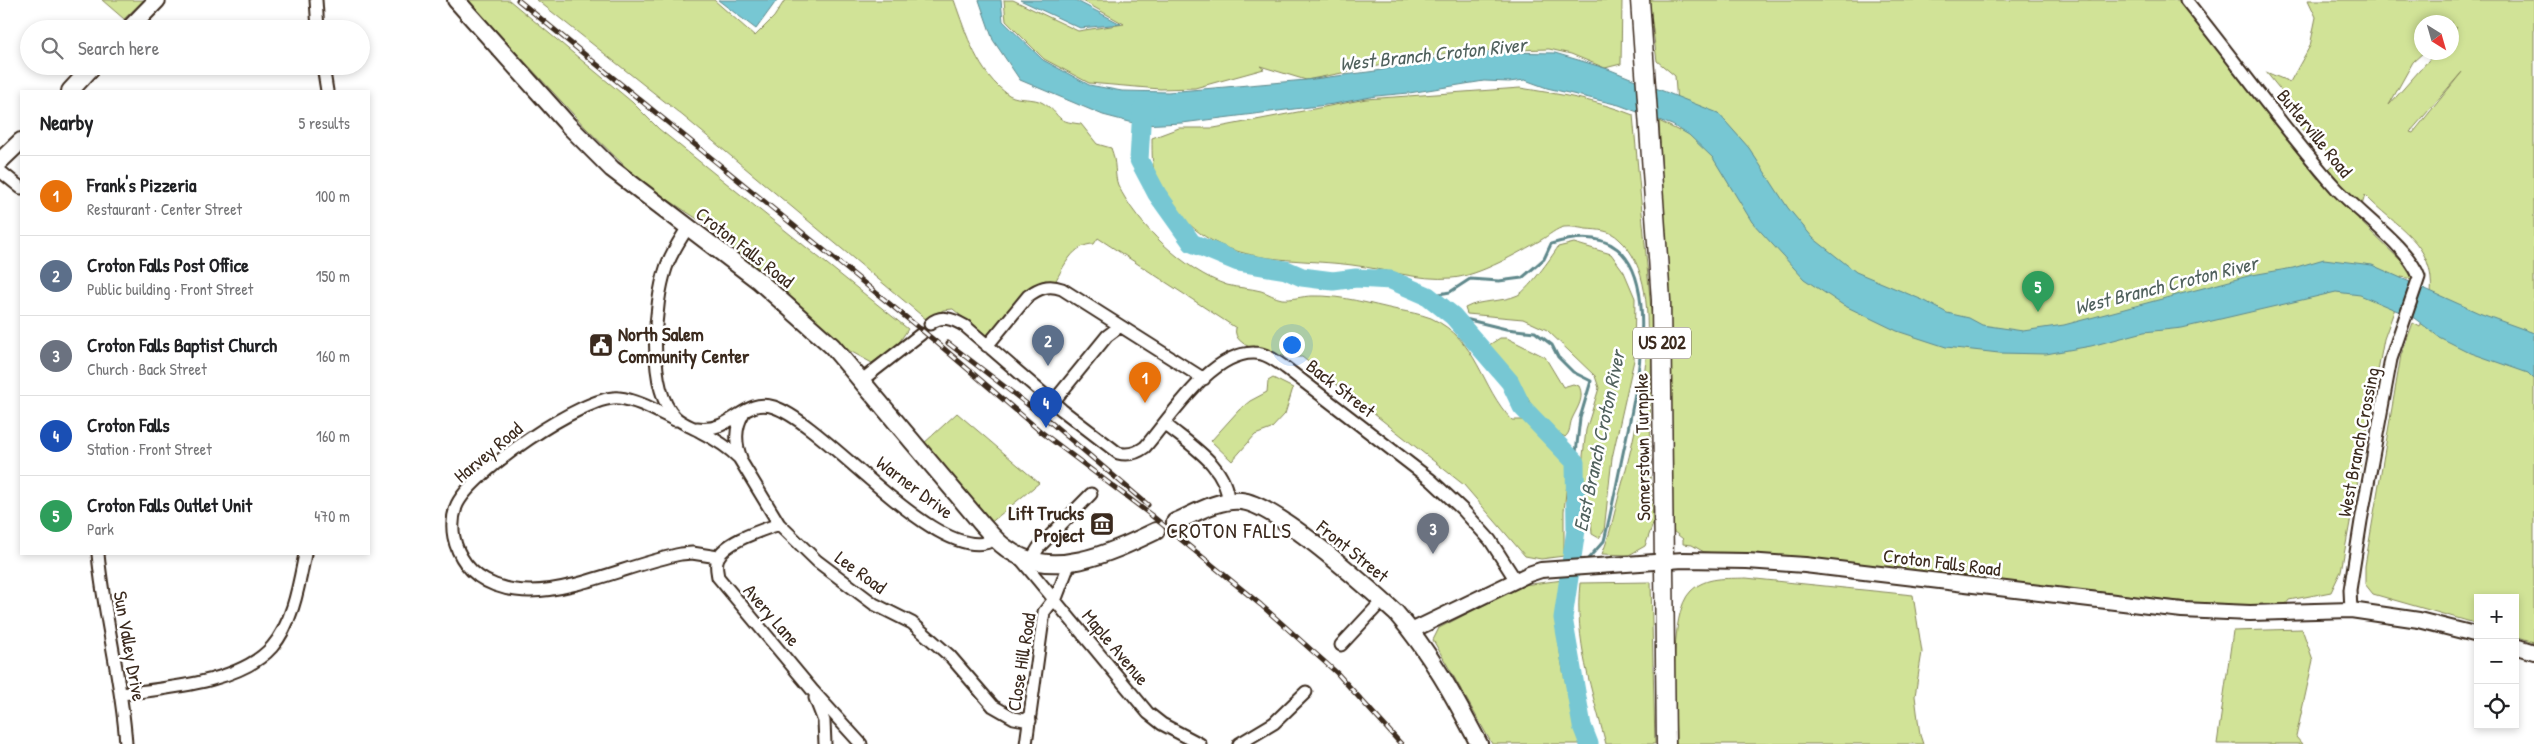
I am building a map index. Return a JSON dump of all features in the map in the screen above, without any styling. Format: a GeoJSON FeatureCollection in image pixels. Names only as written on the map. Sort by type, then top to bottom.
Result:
{"type":"FeatureCollection","features":[{"type":"Feature","properties":{"kind":"main road"},"geometry":{"type":"LineString","coordinates":[[138,20],[157,0]]}},
{"type":"Feature","properties":{"kind":"main road","name":"Croton Falls Road"},"geometry":{"type":"LineString","coordinates":[[456,0],[591,150],[634,188],[759,281],[810,325],[862,380],[995,538]]}},
{"type":"Feature","properties":{"kind":"main road","name":"Somerstown Turnpike"},"geometry":{"type":"LineString","coordinates":[[1640,0],[1661,300],[1666,744]]}},
{"type":"Feature","properties":{"kind":"main road"},"geometry":{"type":"LineString","coordinates":[[71,90],[85,75]]}},
{"type":"Feature","properties":{"kind":"main road"},"geometry":{"type":"LineString","coordinates":[[1175,522],[1228,501]]}},
{"type":"Feature","properties":{"kind":"main road","name":"Front Street"},"geometry":{"type":"LineString","coordinates":[[1228,501],[1242,501],[1267,510],[1382,601],[1411,631],[1441,675],[1479,744]]}},
{"type":"Feature","properties":{"kind":"main road"},"geometry":{"type":"LineString","coordinates":[[995,538],[1024,558],[1070,562],[1105,554],[1156,531]]}},
{"type":"Feature","properties":{"kind":"street"},"geometry":{"type":"LineString","coordinates":[[316,0],[317,20]]}},
{"type":"Feature","properties":{"kind":"street","name":"Butlerville Road"},"geometry":{"type":"LineString","coordinates":[[2186,0],[2324,174],[2355,208],[2407,256],[2417,271],[2419,277],[2417,284]]}},
{"type":"Feature","properties":{"kind":"street"},"geometry":{"type":"LineString","coordinates":[[324,75],[327,90]]}},
{"type":"Feature","properties":{"kind":"street"},"geometry":{"type":"LineString","coordinates":[[0,171],[20,187]]}},
{"type":"Feature","properties":{"kind":"street"},"geometry":{"type":"LineString","coordinates":[[681,422],[670,411],[661,386],[658,371],[657,330],[665,270],[670,257],[688,227]]}},
{"type":"Feature","properties":{"kind":"street","name":"West Branch Crossing"},"geometry":{"type":"LineString","coordinates":[[2351,610],[2350,590],[2391,359],[2404,316],[2417,284]]}},
{"type":"Feature","properties":{"kind":"street"},"geometry":{"type":"LineString","coordinates":[[987,346],[1028,296],[1045,287],[1061,288],[1119,327],[1204,379]]}},
{"type":"Feature","properties":{"kind":"street"},"geometry":{"type":"LineString","coordinates":[[930,324],[938,318],[956,320],[1118,453],[1124,455],[1138,452],[1145,447],[1165,424],[1188,440],[1222,475],[1226,484],[1228,501]]}},
{"type":"Feature","properties":{"kind":"street"},"geometry":{"type":"LineString","coordinates":[[1054,402],[1107,336],[1119,327]]}},
{"type":"Feature","properties":{"kind":"street"},"geometry":{"type":"LineString","coordinates":[[862,380],[921,334]]}},
{"type":"Feature","properties":{"kind":"street","name":"Back Street"},"geometry":{"type":"LineString","coordinates":[[1165,424],[1204,379],[1222,363],[1244,354],[1256,353],[1275,360],[1446,494],[1490,540],[1515,579]]}},
{"type":"Feature","properties":{"kind":"street","name":"Harvey Road"},"geometry":{"type":"LineString","coordinates":[[693,427],[619,398],[597,401],[574,412],[505,456],[470,486],[456,507],[453,534],[461,557],[477,576],[500,588],[524,591],[560,587],[681,554],[692,553],[718,557]]}},
{"type":"Feature","properties":{"kind":"street","name":"Warner Drive"},"geometry":{"type":"LineString","coordinates":[[747,409],[755,405],[764,405],[778,409],[793,417],[908,510],[942,533],[968,544],[979,545],[995,538]]}},
{"type":"Feature","properties":{"kind":"street"},"geometry":{"type":"LineString","coordinates":[[693,427],[716,428],[727,424],[747,409]]}},
{"type":"Feature","properties":{"kind":"street"},"geometry":{"type":"LineString","coordinates":[[745,467],[738,452],[736,439],[738,426],[747,409]]}},
{"type":"Feature","properties":{"kind":"street","name":"Lee Road"},"geometry":{"type":"LineString","coordinates":[[693,427],[732,450],[745,467],[779,524],[829,571],[874,604],[900,615],[923,632],[950,656],[993,706],[1009,716],[1030,721]]}},
{"type":"Feature","properties":{"kind":"street"},"geometry":{"type":"LineString","coordinates":[[1024,558],[1039,547],[1091,494]]}},
{"type":"Feature","properties":{"kind":"street"},"geometry":{"type":"LineString","coordinates":[[718,557],[737,542],[779,524]]}},
{"type":"Feature","properties":{"kind":"street","name":"Sun Valley Drive"},"geometry":{"type":"LineString","coordinates":[[98,555],[100,577],[122,694],[126,744]]}},
{"type":"Feature","properties":{"kind":"street"},"geometry":{"type":"LineString","coordinates":[[122,694],[205,681],[247,665],[261,656],[272,647],[288,619],[300,578],[304,555]]}},
{"type":"Feature","properties":{"kind":"street","name":"Avery Lane"},"geometry":{"type":"LineString","coordinates":[[718,557],[716,567],[724,585],[813,691],[861,744]]}},
{"type":"Feature","properties":{"kind":"street","name":"Maple Avenue"},"geometry":{"type":"LineString","coordinates":[[1024,558],[1055,601],[1148,713],[1162,724],[1200,744]]}},
{"type":"Feature","properties":{"kind":"street","name":"Croton Falls Road"},"geometry":{"type":"LineString","coordinates":[[1411,631],[1515,579],[1541,570],[1726,560],[1805,565],[2182,610],[2250,613],[2351,610],[2420,620],[2474,634]]}},
{"type":"Feature","properties":{"kind":"street","name":"Close Hill Road"},"geometry":{"type":"LineString","coordinates":[[1026,744],[1044,612],[1055,601],[1070,562]]}},
{"type":"Feature","properties":{"kind":"street"},"geometry":{"type":"LineString","coordinates":[[1340,645],[1382,601]]}},
{"type":"Feature","properties":{"kind":"street"},"geometry":{"type":"LineString","coordinates":[[2519,647],[2534,652]]}},
{"type":"Feature","properties":{"kind":"street"},"geometry":{"type":"LineString","coordinates":[[813,691],[824,721],[825,744]]}},
{"type":"Feature","properties":{"kind":"street"},"geometry":{"type":"LineString","coordinates":[[1239,744],[1274,723],[1306,692]]}},
{"type":"Feature","properties":{"kind":"green space"},"geometry":{"type":"Polygon","coordinates":[[[102,0],[144,0],[124,19],[102,0]]]}},
{"type":"Feature","properties":{"kind":"green space"},"geometry":{"type":"Polygon","coordinates":[[[468,0],[509,0],[632,102],[659,129],[908,329],[898,344],[872,363],[850,351],[702,222],[641,182],[586,128],[468,0]]]}},
{"type":"Feature","properties":{"kind":"green space"},"geometry":{"type":"Polygon","coordinates":[[[537,0],[714,0],[755,36],[774,17],[785,0],[954,0],[974,52],[989,76],[1009,95],[1043,103],[1062,119],[1081,124],[1097,144],[1111,148],[1118,185],[1137,216],[1164,245],[1195,269],[1227,285],[1261,291],[1277,298],[1290,299],[1323,296],[1355,300],[1419,314],[1447,327],[1469,351],[1501,407],[1512,420],[1526,420],[1569,464],[1564,511],[1564,556],[1541,559],[1525,556],[1464,485],[1302,357],[1272,354],[1260,351],[1241,342],[1236,336],[1236,328],[1098,238],[1094,244],[1080,248],[1070,257],[1055,282],[1045,280],[1022,297],[986,337],[953,309],[943,310],[927,320],[683,116],[537,0]]]}},
{"type":"Feature","properties":{"kind":"green space"},"geometry":{"type":"Polygon","coordinates":[[[1004,0],[1013,0],[1078,31],[1124,24],[1081,0],[1622,0],[1621,64],[1605,68],[1571,54],[1549,49],[1477,51],[1440,54],[1306,80],[1260,66],[1264,69],[1195,88],[1160,89],[1089,83],[1044,59],[1006,21],[1004,0]]]}},
{"type":"Feature","properties":{"kind":"green space"},"geometry":{"type":"Polygon","coordinates":[[[1649,0],[2179,0],[2226,58],[2318,179],[2336,161],[2295,123],[2280,99],[2283,93],[2266,72],[2290,82],[2310,46],[2316,17],[2308,0],[2534,0],[2534,642],[2519,637],[2519,594],[2474,594],[2474,623],[2373,594],[2365,584],[2365,566],[2401,355],[2413,323],[2420,327],[2428,307],[2431,294],[2431,276],[2427,262],[2411,237],[2365,195],[2358,219],[2402,262],[2413,279],[2401,277],[2403,286],[2384,339],[2341,571],[2331,592],[2289,600],[2286,604],[2229,605],[2200,603],[1880,568],[1704,552],[1692,545],[1683,544],[1683,539],[1668,527],[1665,234],[1659,121],[1679,131],[1675,76],[1657,61],[1649,0]],[[2414,15],[2415,60],[2389,105],[2429,60],[2459,60],[2459,15],[2414,15]],[[2462,72],[2410,132],[2413,133],[2462,72]]]}},
{"type":"Feature","properties":{"kind":"green space"},"geometry":{"type":"Polygon","coordinates":[[[1520,88],[1591,101],[1633,115],[1652,320],[1650,464],[1653,524],[1645,546],[1629,555],[1602,554],[1633,439],[1646,364],[1647,326],[1644,291],[1635,261],[1616,236],[1600,230],[1572,227],[1561,228],[1486,269],[1452,278],[1427,278],[1352,265],[1257,256],[1235,251],[1214,242],[1195,229],[1163,193],[1154,170],[1152,138],[1179,128],[1214,128],[1366,99],[1520,88]]]}},
{"type":"Feature","properties":{"kind":"green space"},"geometry":{"type":"Polygon","coordinates":[[[1574,243],[1611,254],[1624,272],[1635,298],[1634,360],[1612,458],[1604,531],[1599,538],[1592,534],[1591,517],[1580,482],[1586,430],[1599,388],[1595,376],[1547,330],[1523,319],[1467,314],[1465,308],[1478,303],[1518,295],[1533,281],[1558,247],[1574,243]]]}},
{"type":"Feature","properties":{"kind":"green space"},"geometry":{"type":"Polygon","coordinates":[[[1500,338],[1507,338],[1545,357],[1563,387],[1573,384],[1579,386],[1581,399],[1565,437],[1550,428],[1536,413],[1515,376],[1504,367],[1489,345],[1500,338]]]}},
{"type":"Feature","properties":{"kind":"green space"},"geometry":{"type":"Polygon","coordinates":[[[1273,378],[1293,388],[1285,414],[1271,429],[1255,435],[1232,461],[1211,441],[1239,410],[1250,401],[1267,392],[1268,381],[1273,378]]]}},
{"type":"Feature","properties":{"kind":"green space"},"geometry":{"type":"Polygon","coordinates":[[[957,413],[1039,483],[989,524],[922,445],[957,413]]]}},
{"type":"Feature","properties":{"kind":"green space"},"geometry":{"type":"Polygon","coordinates":[[[1746,578],[1913,595],[1922,652],[1915,696],[1923,744],[1676,744],[1674,663],[1683,603],[1691,591],[1703,583],[1717,579],[1746,578]]]}},
{"type":"Feature","properties":{"kind":"green space"},"geometry":{"type":"Polygon","coordinates":[[[1563,580],[1559,601],[1559,642],[1566,683],[1582,744],[1492,744],[1433,640],[1439,628],[1523,585],[1563,580]]]}},
{"type":"Feature","properties":{"kind":"green space"},"geometry":{"type":"Polygon","coordinates":[[[1651,582],[1655,744],[1606,744],[1590,685],[1582,645],[1579,604],[1580,583],[1651,582]]]}},
{"type":"Feature","properties":{"kind":"green space"},"geometry":{"type":"Polygon","coordinates":[[[2302,629],[2313,660],[2296,737],[2302,744],[2217,744],[2233,631],[2302,629]]]}},
{"type":"Feature","properties":{"kind":"water"},"geometry":{"type":"Polygon","coordinates":[[[718,0],[777,0],[756,29],[718,0]]]}},
{"type":"Feature","properties":{"kind":"water"},"geometry":{"type":"Polygon","coordinates":[[[979,0],[1001,0],[1003,21],[1043,60],[1089,85],[1122,91],[1168,92],[1306,80],[1376,71],[1446,56],[1498,52],[1555,53],[1608,69],[1718,113],[1749,148],[1788,208],[1813,238],[1856,272],[1925,301],[1947,313],[1969,318],[1982,325],[2023,331],[2064,325],[2252,275],[2293,268],[2324,259],[2372,265],[2479,313],[2534,333],[2534,379],[2528,373],[2471,353],[2439,337],[2414,318],[2360,295],[2336,292],[2182,328],[2144,332],[2091,346],[2046,354],[1999,353],[1946,347],[1897,331],[1843,305],[1804,279],[1752,222],[1713,158],[1689,135],[1672,125],[1619,105],[1547,88],[1525,80],[1509,82],[1484,81],[1409,93],[1376,96],[1334,104],[1182,123],[1141,125],[1103,115],[1020,80],[993,40],[979,0]]]}},
{"type":"Feature","properties":{"kind":"water"},"geometry":{"type":"Polygon","coordinates":[[[1020,0],[1075,0],[1121,24],[1080,28],[1020,0]]]}},
{"type":"Feature","properties":{"kind":"waterway","name":"East Branch Croton River"},"geometry":{"type":"LineString","coordinates":[[1150,109],[1142,109],[1139,160],[1157,194],[1192,243],[1238,262],[1286,270],[1302,277],[1333,281],[1356,278],[1391,280],[1428,296],[1453,316],[1510,382],[1522,407],[1575,462],[1576,530],[1563,618],[1582,726],[1589,744]]}},
{"type":"Feature","properties":{"kind":"waterway","name":"East Branch Croton River"},"geometry":{"type":"LineString","coordinates":[[1428,296],[1450,292],[1470,279],[1499,281],[1522,278],[1544,259],[1551,244],[1591,239],[1618,250],[1634,273],[1641,305],[1641,341],[1631,415],[1604,541],[1585,562]]}},
{"type":"Feature","properties":{"kind":"waterway","name":"East Branch Croton River"},"geometry":{"type":"LineString","coordinates":[[1453,316],[1506,329],[1535,332],[1552,345],[1558,357],[1573,372],[1591,381],[1580,418],[1575,462]]}},
{"type":"Feature","properties":{"kind":"waterway","name":"East Branch Croton River"},"geometry":{"type":"LineString","coordinates":[[1568,581],[1576,572]]}},
{"type":"Feature","properties":{"kind":"railway"},"geometry":{"type":"LineString","coordinates":[[518,0],[935,341],[1040,431],[1151,515],[1261,605],[1337,673],[1401,744]]}},
{"type":"Feature","properties":{"kind":"railway"},"geometry":{"type":"LineString","coordinates":[[948,343],[1049,421],[1148,505]]}},
{"type":"Feature","properties":{"kind":"place","name":"Croton Falls Outlet Unit"},"geometry":{"type":"Point","coordinates":[2038,312]}},
{"type":"Feature","properties":{"kind":"place","name":"North Salem Community Center"},"geometry":{"type":"Point","coordinates":[601,345]}},
{"type":"Feature","properties":{"kind":"place","name":"Croton Falls Post Office"},"geometry":{"type":"Point","coordinates":[1048,366]}},
{"type":"Feature","properties":{"kind":"place","name":"Frank's Pizzeria"},"geometry":{"type":"Point","coordinates":[1145,403]}},
{"type":"Feature","properties":{"kind":"place","name":"Croton Falls"},"geometry":{"type":"Point","coordinates":[1046,428]}},
{"type":"Feature","properties":{"kind":"place","name":"Lift Trucks Project"},"geometry":{"type":"Point","coordinates":[1102,524]}},
{"type":"Feature","properties":{"kind":"place","name":"Croton Falls Baptist Church"},"geometry":{"type":"Point","coordinates":[1433,554]}},
{"type":"Feature","properties":{"kind":"district","name":"CROTON FALLS"},"geometry":{"type":"Point","coordinates":[1229,531]}},
{"type":"Feature","properties":{"kind":"water label","name":"West Branch Croton River"},"geometry":{"type":"Point","coordinates":[1433,54]}},
{"type":"Feature","properties":{"kind":"water label","name":"West Branch Croton River"},"geometry":{"type":"Point","coordinates":[2166,285]}}]}
